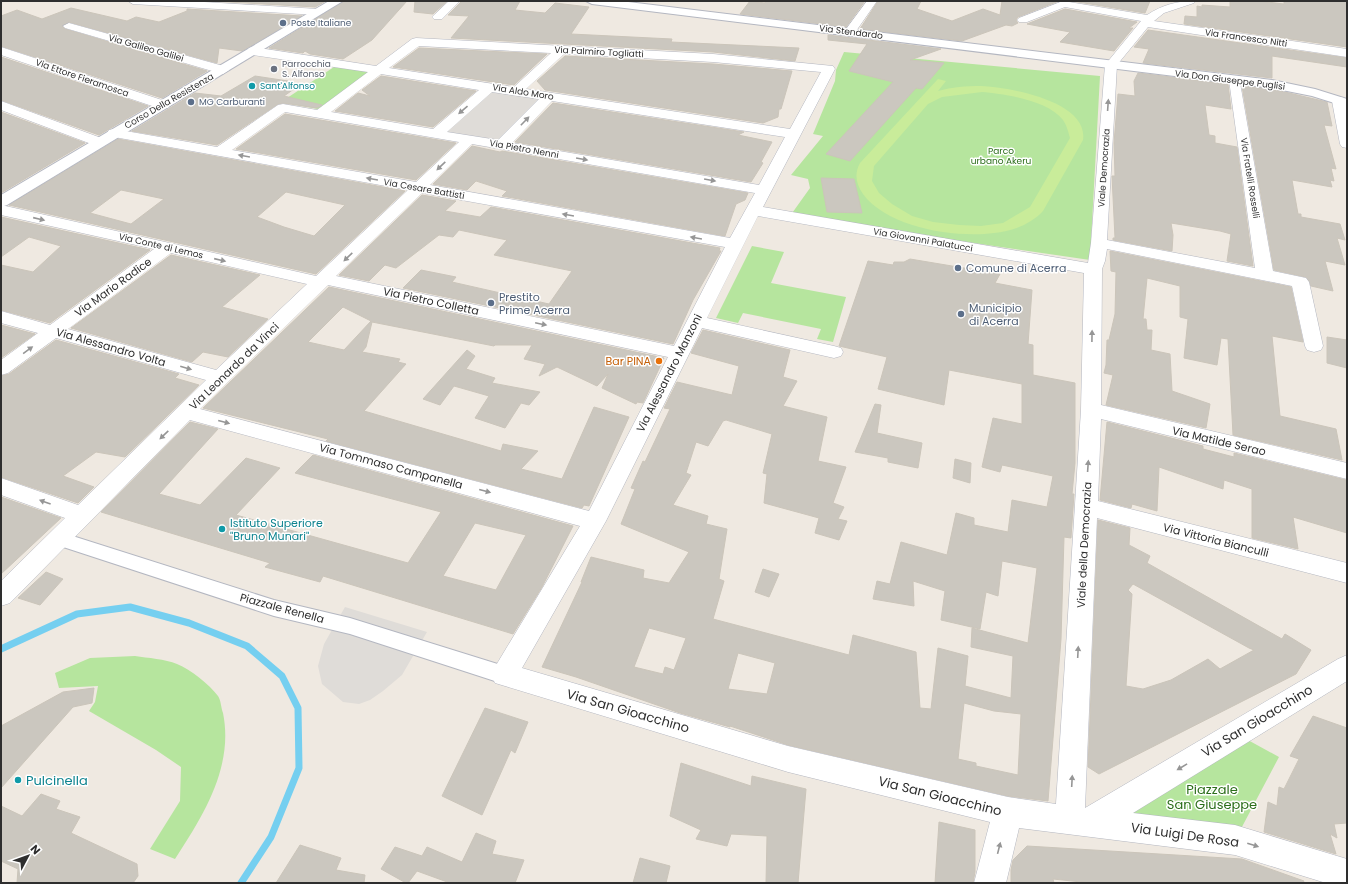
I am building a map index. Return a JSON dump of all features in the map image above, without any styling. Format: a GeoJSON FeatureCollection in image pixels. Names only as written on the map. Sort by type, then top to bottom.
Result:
{"type":"FeatureCollection","features":[{"type":"Feature","properties":{"kind":"street"},"geometry":{"type":"LineString","coordinates":[[133,1],[318,12]]}},
{"type":"Feature","properties":{"kind":"street","name":"Corso Della Resistenza"},"geometry":{"type":"LineString","coordinates":[[1,202],[114,133],[223,70],[337,1]]}},
{"type":"Feature","properties":{"kind":"street"},"geometry":{"type":"LineString","coordinates":[[438,17],[455,1]]}},
{"type":"Feature","properties":{"kind":"street","name":"Via Stendardo"},"geometry":{"type":"LineString","coordinates":[[594,1],[1111,65]]}},
{"type":"Feature","properties":{"kind":"street"},"geometry":{"type":"LineString","coordinates":[[850,32],[872,1]]}},
{"type":"Feature","properties":{"kind":"street"},"geometry":{"type":"LineString","coordinates":[[1111,65],[1148,16],[1164,9],[1190,1]]}},
{"type":"Feature","properties":{"kind":"street","name":"Via Francesco Nitti"},"geometry":{"type":"LineString","coordinates":[[1023,20],[1064,4],[1148,16],[1347,53]]}},
{"type":"Feature","properties":{"kind":"street","name":"Via Galileo Galilei"},"geometry":{"type":"LineString","coordinates":[[69,26],[223,70]]}},
{"type":"Feature","properties":{"kind":"street","name":"Via Palmiro Togliatti"},"geometry":{"type":"LineString","coordinates":[[320,114],[416,42],[713,58],[829,69]]}},
{"type":"Feature","properties":{"kind":"street"},"geometry":{"type":"LineString","coordinates":[[517,91],[562,50]]}},
{"type":"Feature","properties":{"kind":"street","name":"Via Ettore Fieramosca"},"geometry":{"type":"LineString","coordinates":[[1,51],[163,105]]}},
{"type":"Feature","properties":{"kind":"street","name":"Via Aldo Moro"},"geometry":{"type":"LineString","coordinates":[[253,51],[793,134]]}},
{"type":"Feature","properties":{"kind":"street","name":"Via Don Giuseppe Puglisi"},"geometry":{"type":"LineString","coordinates":[[1111,65],[1300,89],[1343,102]]}},
{"type":"Feature","properties":{"kind":"street","name":"Viale Democrazia"},"geometry":{"type":"LineString","coordinates":[[1093,269],[1097,261],[1099,244],[1111,65]]}},
{"type":"Feature","properties":{"kind":"street","name":"Via Alessandro Manzoni"},"geometry":{"type":"LineString","coordinates":[[504,675],[596,520],[735,244],[829,69]]}},
{"type":"Feature","properties":{"kind":"street","name":"Via Fratelli Rosselli"},"geometry":{"type":"LineString","coordinates":[[1236,80],[1265,275]]}},
{"type":"Feature","properties":{"kind":"street"},"geometry":{"type":"LineString","coordinates":[[436,134],[490,87]]}},
{"type":"Feature","properties":{"kind":"street"},"geometry":{"type":"LineString","coordinates":[[502,145],[549,96]]}},
{"type":"Feature","properties":{"kind":"street"},"geometry":{"type":"LineString","coordinates":[[1343,102],[1347,144]]}},
{"type":"Feature","properties":{"kind":"street"},"geometry":{"type":"LineString","coordinates":[[1,105],[99,142]]}},
{"type":"Feature","properties":{"kind":"street","name":"Via Pietro Nenni"},"geometry":{"type":"LineString","coordinates":[[220,152],[284,108],[764,190]]}},
{"type":"Feature","properties":{"kind":"street","name":"Via Cesare Battisti"},"geometry":{"type":"LineString","coordinates":[[114,133],[735,244]]}},
{"type":"Feature","properties":{"kind":"street","name":"Via Leonardo da Vinci"},"geometry":{"type":"LineString","coordinates":[[1,596],[187,412],[220,377],[470,140]]}},
{"type":"Feature","properties":{"kind":"street","name":"Via Conte di Lemos"},"geometry":{"type":"LineString","coordinates":[[1,210],[167,248],[323,280]]}},
{"type":"Feature","properties":{"kind":"street","name":"Via Giovanni Palatucci"},"geometry":{"type":"LineString","coordinates":[[753,210],[1093,269]]}},
{"type":"Feature","properties":{"kind":"street"},"geometry":{"type":"LineString","coordinates":[[1099,244],[1300,282],[1314,346]]}},
{"type":"Feature","properties":{"kind":"street","name":"Via Mario Radice"},"geometry":{"type":"LineString","coordinates":[[1,369],[167,248]]}},
{"type":"Feature","properties":{"kind":"street","name":"Viale della Democrazia"},"geometry":{"type":"LineString","coordinates":[[1080,822],[1085,506],[1091,410],[1093,269]]}},
{"type":"Feature","properties":{"kind":"street","name":"Via Pietro Colletta"},"geometry":{"type":"LineString","coordinates":[[323,280],[679,353]]}},
{"type":"Feature","properties":{"kind":"street","name":"Via Alessandro Volta"},"geometry":{"type":"LineString","coordinates":[[1,317],[220,377]]}},
{"type":"Feature","properties":{"kind":"street"},"geometry":{"type":"LineString","coordinates":[[695,322],[834,352]]}},
{"type":"Feature","properties":{"kind":"street","name":"Via Matilde Serao"},"geometry":{"type":"LineString","coordinates":[[1091,410],[1347,471]]}},
{"type":"Feature","properties":{"kind":"street","name":"Via Tommaso Campanella"},"geometry":{"type":"LineString","coordinates":[[187,412],[596,520]]}},
{"type":"Feature","properties":{"kind":"street"},"geometry":{"type":"LineString","coordinates":[[1,486],[82,515]]}},
{"type":"Feature","properties":{"kind":"street","name":"Via Vittoria Bianculli"},"geometry":{"type":"LineString","coordinates":[[1085,506],[1347,573]]}},
{"type":"Feature","properties":{"kind":"street","name":"Piazzale Renella"},"geometry":{"type":"LineString","coordinates":[[60,539],[274,608],[350,626],[504,675]]}},
{"type":"Feature","properties":{"kind":"street","name":"Via San Gioacchino"},"geometry":{"type":"LineString","coordinates":[[504,675],[788,759],[1008,812],[1080,822],[1347,667]]}},
{"type":"Feature","properties":{"kind":"street"},"geometry":{"type":"LineString","coordinates":[[990,883],[1008,812]]}},
{"type":"Feature","properties":{"kind":"street","name":"Via Luigi De Rosa"},"geometry":{"type":"LineString","coordinates":[[1080,822],[1235,840],[1347,874]]}},
{"type":"Feature","properties":{"kind":"green space","name":"Parco urbano Akeru"},"geometry":{"type":"Polygon","coordinates":[[[844,52],[1100,76],[1090,260],[790,216],[810,188],[808,179],[791,175],[823,136],[813,134],[835,81],[836,70],[844,52]]]}},
{"type":"Feature","properties":{"kind":"green space"},"geometry":{"type":"Polygon","coordinates":[[[334,67],[370,72],[318,109],[281,102],[334,67]]]}},
{"type":"Feature","properties":{"kind":"green space"},"geometry":{"type":"Polygon","coordinates":[[[938,79],[946,81],[938,91],[959,87],[981,86],[1009,89],[1044,99],[1060,106],[1073,115],[1081,127],[1083,140],[1043,211],[1027,224],[1014,229],[994,233],[961,234],[942,232],[905,223],[889,215],[874,206],[863,194],[857,183],[856,175],[860,163],[938,79]],[[982,92],[942,97],[928,104],[874,166],[872,181],[879,193],[892,204],[912,216],[933,222],[959,225],[981,226],[1003,223],[1030,207],[1070,138],[1066,124],[1056,113],[1047,107],[1014,96],[982,92]]]}},
{"type":"Feature","properties":{"kind":"green space"},"geometry":{"type":"Polygon","coordinates":[[[752,246],[784,252],[771,283],[846,297],[833,342],[817,339],[821,329],[743,313],[738,323],[716,318],[752,246]]]}},
{"type":"Feature","properties":{"kind":"green space"},"geometry":{"type":"Polygon","coordinates":[[[135,656],[167,661],[188,670],[205,682],[214,691],[220,700],[223,713],[225,733],[224,753],[220,772],[214,790],[196,826],[175,859],[150,849],[180,801],[181,767],[156,750],[89,711],[95,702],[98,686],[59,688],[55,673],[90,658],[135,656]]]}},
{"type":"Feature","properties":{"kind":"green space","name":"Piazzale San Giuseppe"},"geometry":{"type":"Polygon","coordinates":[[[1237,734],[1279,757],[1235,840],[1090,823],[1237,734]]]}},
{"type":"Feature","properties":{"kind":"shaded area"},"geometry":{"type":"Polygon","coordinates":[[[490,87],[549,96],[502,145],[436,134],[490,87]]]}},
{"type":"Feature","properties":{"kind":"shaded area"},"geometry":{"type":"Polygon","coordinates":[[[345,607],[427,632],[402,675],[370,700],[359,704],[343,702],[322,684],[318,666],[324,644],[345,607]]]}},
{"type":"Feature","properties":{"kind":"building"},"geometry":{"type":"Polygon","coordinates":[[[212,1],[326,1],[315,7],[212,1]]]}},
{"type":"Feature","properties":{"kind":"building"},"geometry":{"type":"Polygon","coordinates":[[[344,1],[407,1],[372,40],[343,59],[310,54],[305,51],[303,53],[269,48],[344,1]]]}},
{"type":"Feature","properties":{"kind":"building"},"geometry":{"type":"Polygon","coordinates":[[[415,1],[447,1],[433,14],[414,12],[415,1]]]}},
{"type":"Feature","properties":{"kind":"building"},"geometry":{"type":"Polygon","coordinates":[[[462,1],[520,1],[515,10],[545,13],[555,3],[589,7],[571,34],[672,39],[671,42],[799,48],[795,61],[713,52],[451,38],[469,16],[448,15],[462,1]]]}},
{"type":"Feature","properties":{"kind":"building"},"geometry":{"type":"Polygon","coordinates":[[[750,1],[765,3],[765,1],[865,1],[846,27],[740,14],[750,1]]]}},
{"type":"Feature","properties":{"kind":"building"},"geometry":{"type":"Polygon","coordinates":[[[878,1],[921,1],[917,9],[952,21],[983,9],[1000,15],[1002,1],[1059,1],[1018,17],[1016,20],[1018,23],[1012,26],[1006,25],[962,41],[860,29],[878,1]]]}},
{"type":"Feature","properties":{"kind":"building"},"geometry":{"type":"Polygon","coordinates":[[[1072,1],[1150,1],[1145,13],[1072,1]]]}},
{"type":"Feature","properties":{"kind":"building"},"geometry":{"type":"Polygon","coordinates":[[[1230,1],[1259,1],[1284,4],[1284,1],[1347,1],[1347,47],[1184,24],[1185,16],[1197,17],[1197,6],[1230,7],[1230,1]]]}},
{"type":"Feature","properties":{"kind":"building"},"geometry":{"type":"Polygon","coordinates":[[[71,8],[127,21],[136,17],[159,22],[187,11],[187,9],[302,16],[242,51],[219,48],[217,63],[69,22],[62,26],[65,29],[207,71],[162,98],[1,46],[1,16],[17,10],[42,19],[71,8]]]}},
{"type":"Feature","properties":{"kind":"building"},"geometry":{"type":"Polygon","coordinates":[[[1065,9],[1137,22],[1129,28],[1133,28],[1114,51],[1060,42],[1070,32],[1027,24],[1065,9]]]}},
{"type":"Feature","properties":{"kind":"building"},"geometry":{"type":"Polygon","coordinates":[[[1148,30],[1347,58],[1347,67],[1272,56],[1272,78],[1143,63],[1149,49],[1134,47],[1148,30]]]}},
{"type":"Feature","properties":{"kind":"building"},"geometry":{"type":"Polygon","coordinates":[[[828,35],[941,49],[910,60],[944,63],[922,89],[916,88],[850,161],[826,154],[893,82],[849,71],[867,44],[828,40],[828,35]]]}},
{"type":"Feature","properties":{"kind":"building"},"geometry":{"type":"Polygon","coordinates":[[[419,48],[547,54],[514,85],[393,67],[419,48]]]}},
{"type":"Feature","properties":{"kind":"building"},"geometry":{"type":"Polygon","coordinates":[[[565,56],[713,64],[792,71],[781,109],[779,109],[778,117],[763,123],[545,90],[537,81],[565,56]]]}},
{"type":"Feature","properties":{"kind":"building"},"geometry":{"type":"Polygon","coordinates":[[[1,57],[148,106],[99,135],[1,100],[1,57]]]}},
{"type":"Feature","properties":{"kind":"building"},"geometry":{"type":"Polygon","coordinates":[[[1138,73],[1228,84],[1231,109],[1205,105],[1209,135],[1215,136],[1215,143],[1237,147],[1253,266],[1227,261],[1231,234],[1220,231],[1171,223],[1173,235],[1172,251],[1113,240],[1113,238],[1115,238],[1112,176],[1115,176],[1114,143],[1118,94],[1135,96],[1134,81],[1138,73]]]}},
{"type":"Feature","properties":{"kind":"building"},"geometry":{"type":"Polygon","coordinates":[[[255,76],[288,81],[280,87],[294,89],[284,96],[322,105],[317,108],[283,103],[278,104],[217,145],[132,131],[195,93],[221,96],[255,76]]]}},
{"type":"Feature","properties":{"kind":"building"},"geometry":{"type":"Polygon","coordinates":[[[381,76],[476,91],[433,127],[335,111],[358,93],[370,96],[362,90],[381,76]]]}},
{"type":"Feature","properties":{"kind":"building"},"geometry":{"type":"Polygon","coordinates":[[[1242,86],[1272,89],[1327,102],[1332,126],[1324,125],[1336,169],[1331,168],[1334,181],[1330,180],[1332,187],[1292,180],[1298,214],[1301,214],[1301,217],[1340,224],[1345,240],[1337,238],[1345,265],[1325,261],[1333,291],[1311,286],[1306,277],[1274,270],[1242,86]]]}},
{"type":"Feature","properties":{"kind":"building"},"geometry":{"type":"Polygon","coordinates":[[[553,103],[744,132],[738,135],[772,142],[761,162],[763,163],[751,182],[515,142],[553,103]]]}},
{"type":"Feature","properties":{"kind":"building"},"geometry":{"type":"Polygon","coordinates":[[[1,112],[85,143],[1,193],[1,112]]]}},
{"type":"Feature","properties":{"kind":"building"},"geometry":{"type":"Polygon","coordinates":[[[285,114],[456,143],[416,180],[236,149],[285,114]]]}},
{"type":"Feature","properties":{"kind":"building"},"geometry":{"type":"Polygon","coordinates":[[[118,139],[405,191],[316,274],[9,205],[118,139]],[[121,190],[90,213],[131,224],[164,199],[121,190]],[[286,192],[257,217],[314,236],[345,205],[286,192]]]}},
{"type":"Feature","properties":{"kind":"building"},"geometry":{"type":"Polygon","coordinates":[[[472,146],[500,152],[502,151],[748,193],[745,200],[736,204],[725,236],[502,196],[507,191],[476,181],[467,190],[433,184],[472,146]]]}},
{"type":"Feature","properties":{"kind":"building"},"geometry":{"type":"Polygon","coordinates":[[[821,178],[854,179],[862,213],[827,212],[821,178]]]}},
{"type":"Feature","properties":{"kind":"building"},"geometry":{"type":"Polygon","coordinates":[[[422,195],[456,201],[445,211],[480,217],[491,207],[720,248],[719,251],[721,251],[693,300],[673,344],[403,288],[421,270],[456,277],[452,282],[549,304],[572,271],[494,255],[507,240],[459,230],[453,237],[439,235],[396,268],[385,265],[369,281],[339,275],[422,195]]]}},
{"type":"Feature","properties":{"kind":"building"},"geometry":{"type":"Polygon","coordinates":[[[1,217],[150,250],[50,323],[1,310],[1,265],[33,272],[61,246],[29,237],[1,257],[1,217]]]}},
{"type":"Feature","properties":{"kind":"building"},"geometry":{"type":"Polygon","coordinates":[[[1110,251],[1291,287],[1303,342],[1272,336],[1280,416],[1336,429],[1342,460],[1233,435],[1228,339],[1221,338],[1217,365],[1184,358],[1188,319],[1180,317],[1180,286],[1147,278],[1143,319],[1146,319],[1147,330],[1152,330],[1151,350],[1170,354],[1172,391],[1210,404],[1206,428],[1106,405],[1113,375],[1104,373],[1106,365],[1107,340],[1109,340],[1115,314],[1116,272],[1111,271],[1110,251]]]}},
{"type":"Feature","properties":{"kind":"building"},"geometry":{"type":"Polygon","coordinates":[[[171,255],[260,275],[222,307],[268,319],[228,357],[203,352],[192,362],[71,328],[171,255]]]}},
{"type":"Feature","properties":{"kind":"building"},"geometry":{"type":"Polygon","coordinates":[[[910,259],[1000,274],[995,283],[1032,290],[1028,344],[1033,345],[1033,375],[1075,383],[1075,463],[1072,494],[1074,494],[1071,538],[1064,537],[1061,639],[1048,801],[1008,796],[788,745],[730,726],[680,713],[576,677],[542,667],[582,582],[591,557],[644,570],[643,578],[669,583],[689,552],[621,524],[635,489],[631,488],[670,409],[664,408],[677,382],[732,395],[739,366],[691,353],[703,330],[790,350],[783,377],[797,381],[783,406],[827,417],[818,461],[846,467],[833,503],[844,507],[838,519],[847,521],[839,540],[815,533],[819,518],[764,503],[767,474],[763,473],[772,434],[726,420],[723,421],[708,446],[696,442],[686,473],[691,475],[673,505],[708,516],[706,524],[727,529],[719,579],[724,581],[713,619],[849,655],[853,635],[916,652],[920,708],[931,709],[938,648],[968,656],[965,686],[1011,698],[1013,656],[971,647],[972,628],[1028,643],[1037,568],[1002,561],[998,596],[986,592],[980,629],[941,620],[945,591],[913,581],[914,606],[873,599],[877,581],[890,584],[901,542],[947,555],[956,513],[974,518],[974,525],[1008,532],[1012,500],[1047,507],[1053,476],[1002,465],[1000,472],[982,467],[993,418],[1022,424],[1022,384],[949,370],[944,405],[878,389],[887,357],[839,346],[868,261],[893,265],[894,262],[904,262],[910,259]],[[649,628],[634,667],[663,674],[665,667],[674,670],[686,638],[649,628]],[[738,653],[728,689],[767,694],[775,663],[738,653]],[[964,703],[958,759],[976,763],[976,766],[1018,775],[1021,714],[994,711],[964,703]]]}},
{"type":"Feature","properties":{"kind":"building"},"geometry":{"type":"Polygon","coordinates":[[[329,287],[664,358],[643,403],[637,402],[636,404],[602,388],[608,374],[597,386],[557,367],[539,376],[545,364],[524,359],[532,345],[494,346],[372,322],[366,347],[362,352],[400,359],[398,362],[406,364],[364,411],[501,451],[503,444],[538,451],[521,469],[562,479],[594,407],[629,417],[589,506],[584,505],[582,508],[326,441],[328,439],[203,408],[329,287]],[[343,307],[308,342],[344,350],[371,321],[343,307]]]}},
{"type":"Feature","properties":{"kind":"building"},"geometry":{"type":"Polygon","coordinates":[[[1,325],[35,334],[1,358],[1,325]]]}},
{"type":"Feature","properties":{"kind":"building"},"geometry":{"type":"Polygon","coordinates":[[[1327,337],[1347,340],[1347,368],[1327,363],[1327,337]]]}},
{"type":"Feature","properties":{"kind":"building"},"geometry":{"type":"Polygon","coordinates":[[[56,340],[179,374],[175,378],[199,385],[125,457],[96,452],[63,476],[94,487],[78,503],[1,477],[1,376],[9,374],[56,340]]]}},
{"type":"Feature","properties":{"kind":"building"},"geometry":{"type":"Polygon","coordinates":[[[467,350],[475,356],[466,369],[495,378],[492,383],[540,392],[529,405],[521,403],[505,428],[475,418],[489,396],[454,386],[440,405],[423,399],[467,350]]]}},
{"type":"Feature","properties":{"kind":"building"},"geometry":{"type":"Polygon","coordinates":[[[875,404],[881,405],[877,433],[922,443],[918,468],[888,462],[888,458],[855,452],[875,404]]]}},
{"type":"Feature","properties":{"kind":"building","name":"Istituto Superiore \"Bruno Munari\""},"geometry":{"type":"Polygon","coordinates":[[[190,422],[218,429],[159,494],[200,505],[246,458],[280,468],[236,515],[408,563],[441,512],[295,473],[313,455],[573,526],[542,587],[513,634],[323,576],[320,582],[265,567],[270,563],[101,512],[190,422]],[[475,523],[443,576],[496,590],[526,535],[475,523]]]}},
{"type":"Feature","properties":{"kind":"building"},"geometry":{"type":"Polygon","coordinates":[[[1107,422],[1203,446],[1203,449],[1234,457],[1234,453],[1346,480],[1347,533],[1293,517],[1298,549],[1252,538],[1252,489],[1224,480],[1223,489],[1159,467],[1157,511],[1132,504],[1131,508],[1100,500],[1107,422]]]}},
{"type":"Feature","properties":{"kind":"building"},"geometry":{"type":"Polygon","coordinates":[[[955,459],[971,463],[970,483],[953,478],[955,459]]]}},
{"type":"Feature","properties":{"kind":"building"},"geometry":{"type":"Polygon","coordinates":[[[1,497],[61,518],[1,574],[1,497]]]}},
{"type":"Feature","properties":{"kind":"building"},"geometry":{"type":"Polygon","coordinates":[[[1098,520],[1130,528],[1129,545],[1150,556],[1147,563],[1282,639],[1285,634],[1311,650],[1296,674],[1099,774],[1088,767],[1098,520]],[[1133,584],[1128,590],[1132,594],[1126,686],[1143,689],[1171,680],[1208,659],[1220,669],[1254,650],[1133,584]]]}},
{"type":"Feature","properties":{"kind":"building"},"geometry":{"type":"Polygon","coordinates":[[[763,569],[779,574],[769,597],[755,592],[763,569]]]}},
{"type":"Feature","properties":{"kind":"building"},"geometry":{"type":"Polygon","coordinates":[[[46,572],[63,579],[40,605],[18,598],[46,572]]]}},
{"type":"Feature","properties":{"kind":"building"},"geometry":{"type":"Polygon","coordinates":[[[94,688],[92,703],[73,707],[1,788],[1,726],[63,692],[94,688]]]}},
{"type":"Feature","properties":{"kind":"building"},"geometry":{"type":"Polygon","coordinates":[[[485,708],[528,722],[515,753],[511,750],[482,815],[442,796],[485,708]]]}},
{"type":"Feature","properties":{"kind":"building"},"geometry":{"type":"Polygon","coordinates":[[[1313,716],[1347,728],[1347,823],[1334,824],[1337,838],[1330,834],[1336,854],[1264,832],[1268,802],[1277,806],[1279,787],[1284,789],[1299,759],[1290,756],[1313,716]]]}},
{"type":"Feature","properties":{"kind":"building"},"geometry":{"type":"Polygon","coordinates":[[[681,763],[751,786],[752,776],[806,789],[798,883],[766,883],[767,836],[731,834],[727,846],[696,839],[701,830],[670,816],[681,763]]]}},
{"type":"Feature","properties":{"kind":"building"},"geometry":{"type":"Polygon","coordinates":[[[41,794],[60,801],[56,809],[80,817],[71,833],[137,864],[138,876],[133,883],[17,883],[18,869],[1,861],[1,806],[22,816],[41,794]]]}},
{"type":"Feature","properties":{"kind":"building"},"geometry":{"type":"Polygon","coordinates":[[[939,822],[975,830],[975,872],[973,883],[935,883],[939,822]]]}},
{"type":"Feature","properties":{"kind":"building"},"geometry":{"type":"Polygon","coordinates":[[[476,833],[496,841],[492,854],[524,860],[515,883],[450,883],[417,871],[408,883],[406,883],[381,869],[395,847],[422,856],[427,847],[462,862],[476,833]]]}},
{"type":"Feature","properties":{"kind":"building"},"geometry":{"type":"Polygon","coordinates":[[[300,845],[341,858],[336,870],[365,875],[364,883],[276,883],[300,845]]]}},
{"type":"Feature","properties":{"kind":"building"},"geometry":{"type":"Polygon","coordinates":[[[1027,846],[1242,859],[1304,881],[1303,883],[1091,883],[1053,879],[1054,883],[1011,883],[1013,860],[1027,846]]]}},
{"type":"Feature","properties":{"kind":"building"},"geometry":{"type":"Polygon","coordinates":[[[640,858],[670,866],[666,883],[633,883],[640,858]]]}},
{"type":"Feature","properties":{"kind":"waterway"},"geometry":{"type":"LineString","coordinates":[[1,649],[77,614],[130,607],[189,623],[247,646],[282,676],[298,708],[299,768],[271,837],[241,883]]}},
{"type":"Feature","properties":{"kind":"place","name":"Poste Italiane"},"geometry":{"type":"Point","coordinates":[283,23]}},
{"type":"Feature","properties":{"kind":"place","name":"Parrocchia S. Alfonso"},"geometry":{"type":"Point","coordinates":[274,69]}},
{"type":"Feature","properties":{"kind":"place","name":"Sant'Alfonso"},"geometry":{"type":"Point","coordinates":[252,86]}},
{"type":"Feature","properties":{"kind":"place","name":"MG Carburanti"},"geometry":{"type":"Point","coordinates":[191,102]}},
{"type":"Feature","properties":{"kind":"place","name":"Comune di Acerra"},"geometry":{"type":"Point","coordinates":[958,268]}},
{"type":"Feature","properties":{"kind":"place","name":"Prestito Prime Acerra"},"geometry":{"type":"Point","coordinates":[491,303]}},
{"type":"Feature","properties":{"kind":"place","name":"Municipio di Acerra"},"geometry":{"type":"Point","coordinates":[961,314]}},
{"type":"Feature","properties":{"kind":"place","name":"Bar PINA"},"geometry":{"type":"Point","coordinates":[659,361]}},
{"type":"Feature","properties":{"kind":"place","name":"Istituto Superiore \"Bruno Munari\""},"geometry":{"type":"Point","coordinates":[222,529]}},
{"type":"Feature","properties":{"kind":"place","name":"Pulcinella"},"geometry":{"type":"Point","coordinates":[18,780]}}]}
